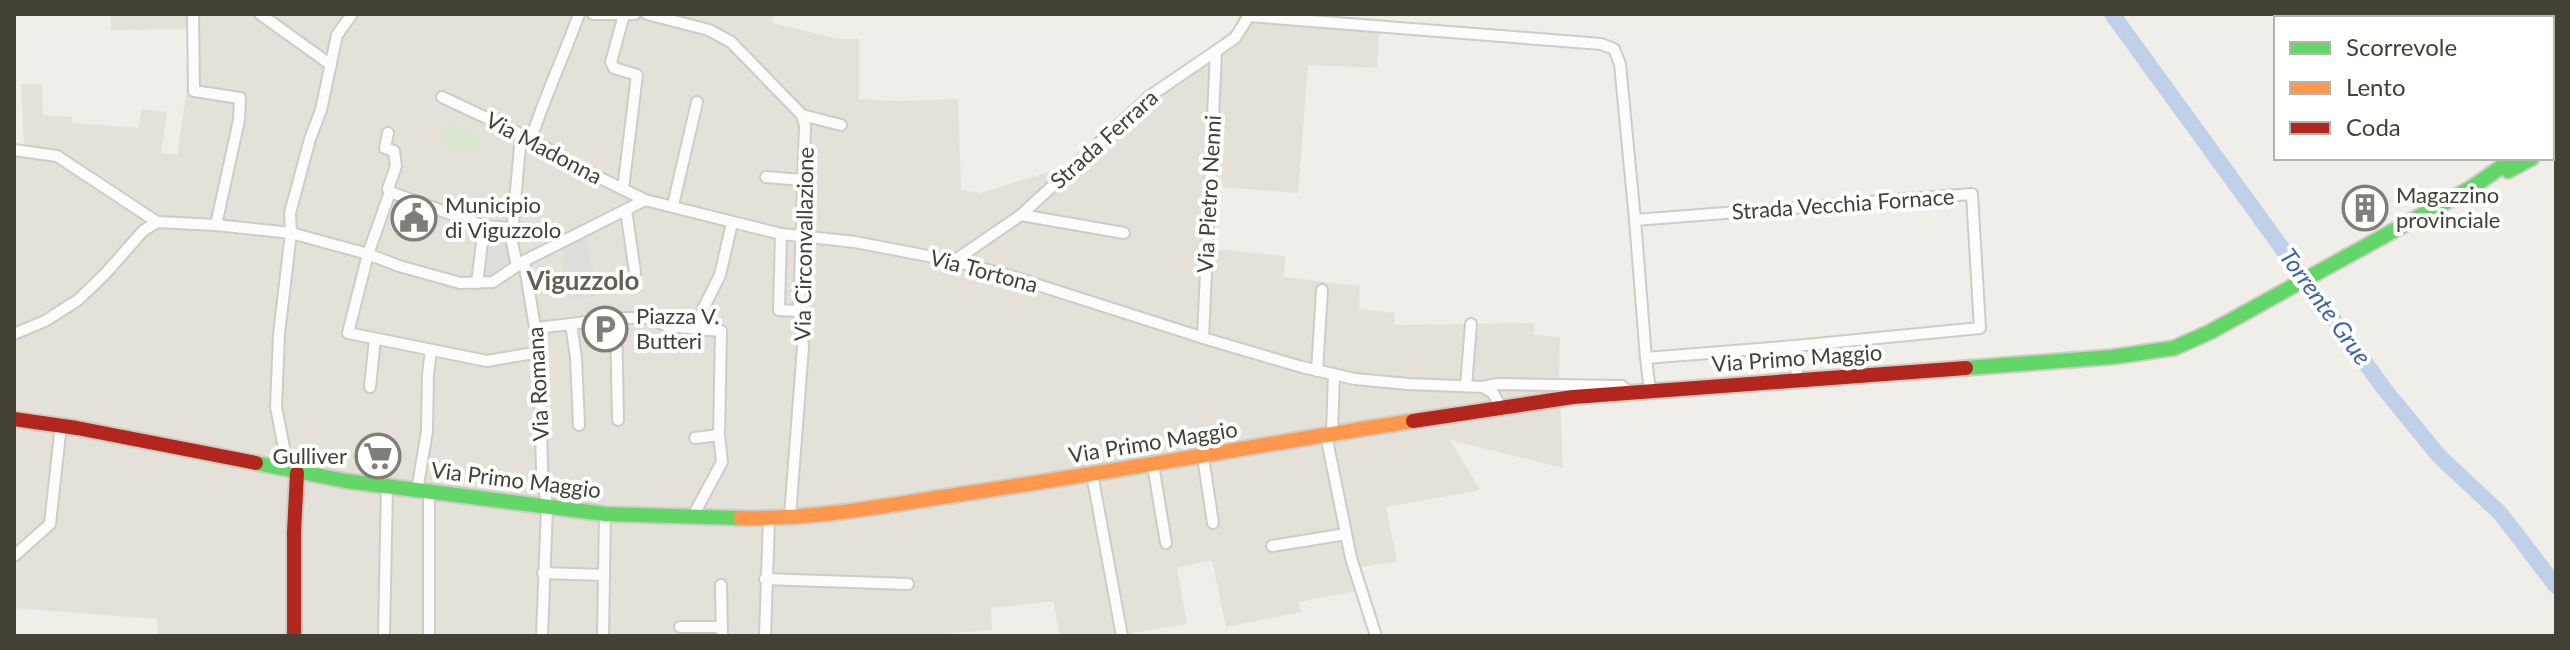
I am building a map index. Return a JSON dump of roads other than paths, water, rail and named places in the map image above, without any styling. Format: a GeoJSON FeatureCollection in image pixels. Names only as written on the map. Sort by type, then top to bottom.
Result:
{"type":"FeatureCollection","features":[{"type":"Feature","properties":{"kind":"main road"},"geometry":{"type":"LineString","coordinates":[[2471,188],[2511,160]]}},
{"type":"Feature","properties":{"kind":"main road"},"geometry":{"type":"LineString","coordinates":[[2471,188],[2528,160]]}},
{"type":"Feature","properties":{"kind":"main road","name":"Via Primo Maggio"},"geometry":{"type":"LineString","coordinates":[[14,419],[61,425],[297,473],[423,491],[605,514],[769,519],[856,510],[1153,465],[1501,407],[1629,392],[2112,357],[2174,348],[2210,332],[2471,188]]}},
{"type":"Feature","properties":{"kind":"main road"},"geometry":{"type":"LineString","coordinates":[[294,636],[297,473]]}},
{"type":"Feature","properties":{"kind":"street"},"geometry":{"type":"LineString","coordinates":[[193,14],[194,91],[240,98],[239,120],[216,225]]}},
{"type":"Feature","properties":{"kind":"street"},"geometry":{"type":"LineString","coordinates":[[260,14],[331,65]]}},
{"type":"Feature","properties":{"kind":"street"},"geometry":{"type":"LineString","coordinates":[[297,473],[285,453],[276,407],[279,334],[291,233],[290,213],[321,110],[337,35],[352,14]]}},
{"type":"Feature","properties":{"kind":"street"},"geometry":{"type":"LineString","coordinates":[[390,192],[484,226],[509,228],[513,224],[526,137],[564,55],[579,14]]}},
{"type":"Feature","properties":{"kind":"street"},"geometry":{"type":"LineString","coordinates":[[593,14],[635,14]]}},
{"type":"Feature","properties":{"kind":"street","name":"Via Circonvallazione"},"geometry":{"type":"LineString","coordinates":[[647,14],[709,30],[731,42],[802,115],[805,126],[799,311],[803,347],[790,516]]}},
{"type":"Feature","properties":{"kind":"street"},"geometry":{"type":"LineString","coordinates":[[623,189],[637,75],[614,68],[611,62],[624,15]]}},
{"type":"Feature","properties":{"kind":"street"},"geometry":{"type":"LineString","coordinates":[[1249,15],[1601,44],[1614,49],[1620,64],[1650,391]]}},
{"type":"Feature","properties":{"kind":"street","name":"Strada Ferrara"},"geometry":{"type":"LineString","coordinates":[[954,261],[1021,215],[1150,96],[1235,38],[1249,15]]}},
{"type":"Feature","properties":{"kind":"street","name":"Via Pietro Nenni"},"geometry":{"type":"LineString","coordinates":[[1203,338],[1216,51]]}},
{"type":"Feature","properties":{"kind":"street","name":"Via Madonna"},"geometry":{"type":"LineString","coordinates":[[442,97],[645,200]]}},
{"type":"Feature","properties":{"kind":"street"},"geometry":{"type":"LineString","coordinates":[[673,205],[697,102]]}},
{"type":"Feature","properties":{"kind":"street"},"geometry":{"type":"LineString","coordinates":[[802,115],[841,125]]}},
{"type":"Feature","properties":{"kind":"street"},"geometry":{"type":"LineString","coordinates":[[388,133],[385,148],[394,151],[396,166],[368,254],[348,333],[487,361],[539,352]]}},
{"type":"Feature","properties":{"kind":"street"},"geometry":{"type":"LineString","coordinates":[[14,150],[57,156],[157,222],[291,233],[460,283],[493,282],[520,264],[645,200]]}},
{"type":"Feature","properties":{"kind":"street"},"geometry":{"type":"LineString","coordinates":[[766,177],[802,180]]}},
{"type":"Feature","properties":{"kind":"street","name":"Strada Vecchia Fornace"},"geometry":{"type":"LineString","coordinates":[[1635,220],[1972,194],[1980,328],[1646,358]]}},
{"type":"Feature","properties":{"kind":"street","name":"Via Tortona"},"geometry":{"type":"LineString","coordinates":[[645,200],[781,234],[855,242],[954,261],[1203,338],[1355,379],[1483,387],[1497,384],[1622,386],[1629,392]]}},
{"type":"Feature","properties":{"kind":"street"},"geometry":{"type":"LineString","coordinates":[[626,210],[635,272]]}},
{"type":"Feature","properties":{"kind":"street"},"geometry":{"type":"LineString","coordinates":[[1021,215],[1124,233]]}},
{"type":"Feature","properties":{"kind":"street"},"geometry":{"type":"LineString","coordinates":[[14,334],[45,321],[78,300],[143,231],[157,222]]}},
{"type":"Feature","properties":{"kind":"street"},"geometry":{"type":"LineString","coordinates":[[702,329],[703,309],[720,275],[732,223]]}},
{"type":"Feature","properties":{"kind":"street"},"geometry":{"type":"LineString","coordinates":[[477,283],[484,226]]}},
{"type":"Feature","properties":{"kind":"street","name":"Via Romana"},"geometry":{"type":"LineString","coordinates":[[509,228],[536,328],[539,352],[542,469],[547,507],[542,636]]}},
{"type":"Feature","properties":{"kind":"street"},"geometry":{"type":"LineString","coordinates":[[781,234],[779,310],[799,311]]}},
{"type":"Feature","properties":{"kind":"street"},"geometry":{"type":"LineString","coordinates":[[1317,371],[1322,290]]}},
{"type":"Feature","properties":{"kind":"street"},"geometry":{"type":"LineString","coordinates":[[616,318],[618,420]]}},
{"type":"Feature","properties":{"kind":"street"},"geometry":{"type":"LineString","coordinates":[[536,328],[572,328],[616,318],[649,318],[667,326],[721,331],[719,435],[722,462],[693,516]]}},
{"type":"Feature","properties":{"kind":"street"},"geometry":{"type":"LineString","coordinates":[[1466,386],[1471,324]]}},
{"type":"Feature","properties":{"kind":"street"},"geometry":{"type":"LineString","coordinates":[[572,328],[579,425]]}},
{"type":"Feature","properties":{"kind":"street"},"geometry":{"type":"LineString","coordinates":[[370,387],[375,339]]}},
{"type":"Feature","properties":{"kind":"street"},"geometry":{"type":"LineString","coordinates":[[1795,346],[1797,379]]}},
{"type":"Feature","properties":{"kind":"street"},"geometry":{"type":"LineString","coordinates":[[429,636],[423,491],[431,350]]}},
{"type":"Feature","properties":{"kind":"street"},"geometry":{"type":"LineString","coordinates":[[1334,374],[1329,434],[1351,558],[1376,636]]}},
{"type":"Feature","properties":{"kind":"street"},"geometry":{"type":"LineString","coordinates":[[1483,387],[1493,393],[1501,407]]}},
{"type":"Feature","properties":{"kind":"street"},"geometry":{"type":"LineString","coordinates":[[14,556],[50,524],[61,425]]}},
{"type":"Feature","properties":{"kind":"street"},"geometry":{"type":"LineString","coordinates":[[695,438],[719,435]]}},
{"type":"Feature","properties":{"kind":"street"},"geometry":{"type":"LineString","coordinates":[[1203,457],[1213,523]]}},
{"type":"Feature","properties":{"kind":"street"},"geometry":{"type":"LineString","coordinates":[[1153,465],[1166,543]]}},
{"type":"Feature","properties":{"kind":"street"},"geometry":{"type":"LineString","coordinates":[[1092,474],[1122,636]]}},
{"type":"Feature","properties":{"kind":"street"},"geometry":{"type":"LineString","coordinates":[[384,636],[387,486]]}},
{"type":"Feature","properties":{"kind":"street"},"geometry":{"type":"LineString","coordinates":[[603,636],[605,514]]}},
{"type":"Feature","properties":{"kind":"street"},"geometry":{"type":"LineString","coordinates":[[765,636],[769,519]]}},
{"type":"Feature","properties":{"kind":"street"},"geometry":{"type":"LineString","coordinates":[[1272,546],[1346,534]]}},
{"type":"Feature","properties":{"kind":"street"},"geometry":{"type":"LineString","coordinates":[[543,573],[604,575]]}},
{"type":"Feature","properties":{"kind":"street"},"geometry":{"type":"LineString","coordinates":[[765,579],[908,584]]}},
{"type":"Feature","properties":{"kind":"street"},"geometry":{"type":"LineString","coordinates":[[680,627],[722,632],[721,585]]}},
{"type":"Feature","properties":{"kind":"waterway","name":"Torrente Grue"},"geometry":{"type":"LineString","coordinates":[[2112,14],[2385,390],[2439,456],[2500,513],[2556,586]]}},
{"type":"Feature","properties":{"kind":"place","name":"Magazzino provinciale"},"geometry":{"type":"Point","coordinates":[2365,208]}},
{"type":"Feature","properties":{"kind":"place","name":"Municipio di Viguzzolo"},"geometry":{"type":"Point","coordinates":[414,218]}},
{"type":"Feature","properties":{"kind":"place","name":"Piazza V. Butteri"},"geometry":{"type":"Point","coordinates":[605,329]}},
{"type":"Feature","properties":{"kind":"place","name":"Gulliver"},"geometry":{"type":"Point","coordinates":[378,456]}},
{"type":"Feature","properties":{"kind":"district","name":"Viguzzolo"},"geometry":{"type":"Point","coordinates":[583,281]}}]}
